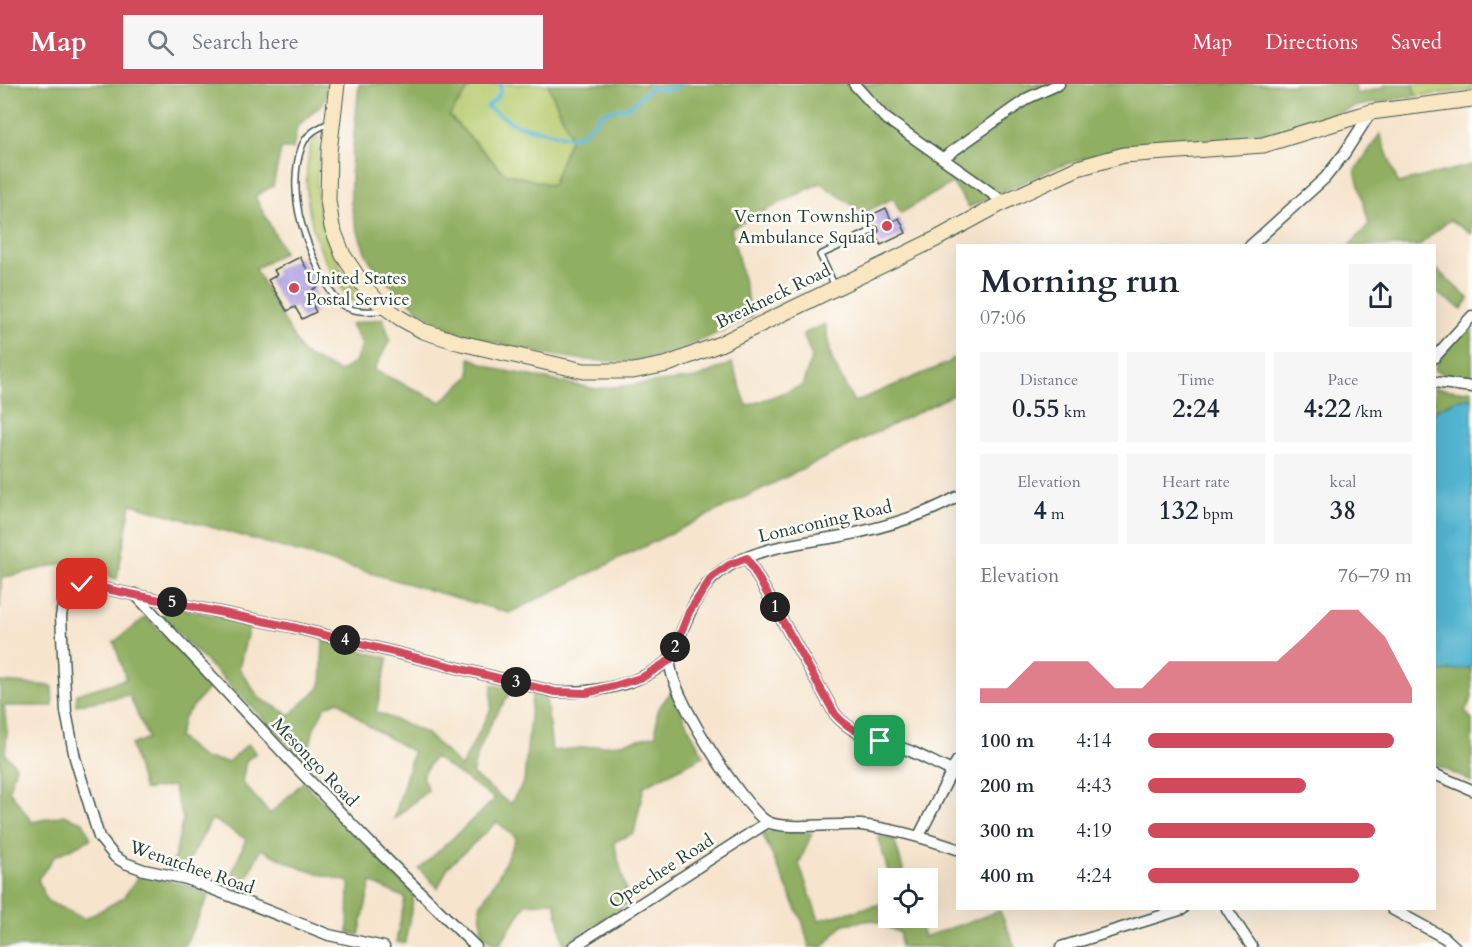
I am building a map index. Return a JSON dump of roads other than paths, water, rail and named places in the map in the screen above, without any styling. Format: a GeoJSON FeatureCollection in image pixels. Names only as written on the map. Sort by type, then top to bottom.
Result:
{"type":"FeatureCollection","features":[{"type":"Feature","properties":{"kind":"street","name":"Breakneck Road"},"geometry":{"type":"LineString","coordinates":[[337,84],[329,152],[328,200],[332,227],[343,255],[363,285],[377,301],[423,331],[461,343],[584,371],[633,371],[668,364],[720,344],[936,239],[1004,202],[1078,168],[1124,155],[1263,145],[1371,112],[1472,99]]}},
{"type":"Feature","properties":{"kind":"street"},"geometry":{"type":"LineString","coordinates":[[855,84],[884,117],[1004,202]]}},
{"type":"Feature","properties":{"kind":"street"},"geometry":{"type":"LineString","coordinates":[[943,158],[1028,98],[1059,84]]}},
{"type":"Feature","properties":{"kind":"street"},"geometry":{"type":"LineString","coordinates":[[1252,244],[1325,178],[1344,154],[1371,112]]}},
{"type":"Feature","properties":{"kind":"street"},"geometry":{"type":"LineString","coordinates":[[1436,356],[1472,316]]}},
{"type":"Feature","properties":{"kind":"street"},"geometry":{"type":"LineString","coordinates":[[1436,382],[1472,387]]}},
{"type":"Feature","properties":{"kind":"street","name":"Lonaconing Road"},"geometry":{"type":"LineString","coordinates":[[670,660],[689,612],[712,577],[729,565],[771,548],[843,536],[898,522],[956,498]]}},
{"type":"Feature","properties":{"kind":"street"},"geometry":{"type":"LineString","coordinates":[[942,505],[956,507]]}},
{"type":"Feature","properties":{"kind":"street"},"geometry":{"type":"LineString","coordinates":[[747,558],[835,714],[844,725],[856,732],[955,766],[919,836]]}},
{"type":"Feature","properties":{"kind":"street","name":"Wenatchee Road"},"geometry":{"type":"LineString","coordinates":[[384,947],[329,934],[187,879],[144,870],[115,857],[105,847],[99,837],[75,758],[66,712],[61,617],[64,597],[70,589],[82,584],[292,627],[555,692],[586,693],[614,686],[643,677],[670,660]]}},
{"type":"Feature","properties":{"kind":"street","name":"Mesongo Road"},"geometry":{"type":"LineString","coordinates":[[135,594],[302,773],[476,947]]}},
{"type":"Feature","properties":{"kind":"street"},"geometry":{"type":"LineString","coordinates":[[670,660],[677,687],[690,717],[741,794],[768,822],[799,826],[858,825],[919,836],[956,849]]}},
{"type":"Feature","properties":{"kind":"street"},"geometry":{"type":"LineString","coordinates":[[1436,775],[1472,790]]}},
{"type":"Feature","properties":{"kind":"street","name":"Opeechee Road"},"geometry":{"type":"LineString","coordinates":[[573,947],[768,822]]}},
{"type":"Feature","properties":{"kind":"street"},"geometry":{"type":"LineString","coordinates":[[1061,947],[1179,910]]}},
{"type":"Feature","properties":{"kind":"street"},"geometry":{"type":"LineString","coordinates":[[1228,910],[1252,947]]}},
{"type":"Feature","properties":{"kind":"street"},"geometry":{"type":"LineString","coordinates":[[1394,910],[1445,938],[1455,947]]}},
{"type":"Feature","properties":{"kind":"lane"},"geometry":{"type":"LineString","coordinates":[[333,122],[314,130],[303,145],[296,175],[299,214],[319,271],[331,294],[344,306],[361,312],[390,310]]}},
{"type":"Feature","properties":{"kind":"lane"},"geometry":{"type":"LineString","coordinates":[[835,288],[820,255],[874,230]]}},
{"type":"Feature","properties":{"kind":"water"},"geometry":{"type":"Polygon","coordinates":[[[1472,398],[1472,667],[1436,673],[1436,410],[1459,399],[1472,398]]]}},
{"type":"Feature","properties":{"kind":"waterway"},"geometry":{"type":"LineString","coordinates":[[501,84],[499,96],[487,107],[516,125],[571,137],[582,134],[604,112],[629,107],[650,88],[671,89],[682,84]]}},
{"type":"Feature","properties":{"kind":"place","name":"Vernon Township Ambulance Squad"},"geometry":{"type":"Point","coordinates":[887,226]}},
{"type":"Feature","properties":{"kind":"place","name":"United States Postal Service"},"geometry":{"type":"Point","coordinates":[294,288]}}]}
